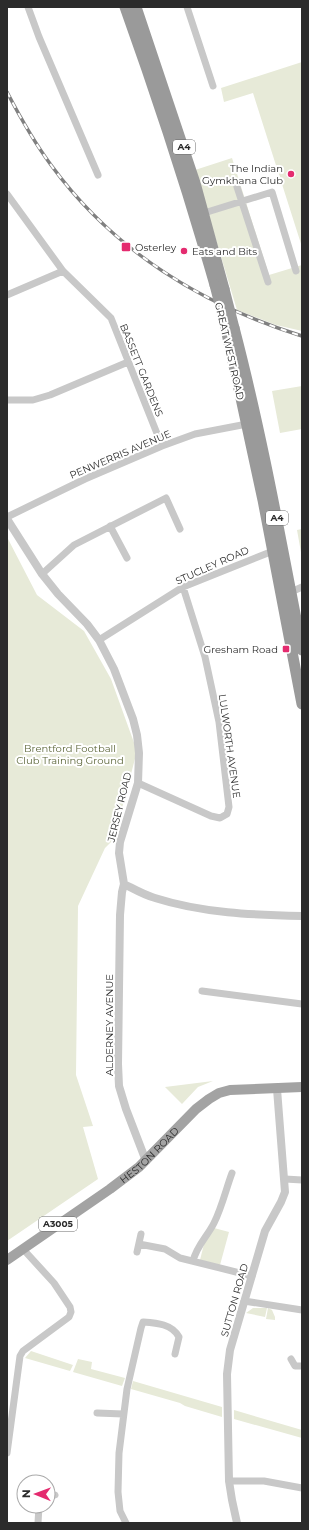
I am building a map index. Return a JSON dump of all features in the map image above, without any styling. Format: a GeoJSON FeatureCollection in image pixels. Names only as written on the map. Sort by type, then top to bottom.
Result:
{"type":"FeatureCollection","features":[{"type":"Feature","properties":{"kind":"highway","name":"GREAT WEST ROAD"},"geometry":{"type":"LineString","coordinates":[[125,7],[156,93],[219,287]]}},
{"type":"Feature","properties":{"kind":"highway","name":"GREAT WEST ROAD"},"geometry":{"type":"LineString","coordinates":[[136,7],[175,120],[204,213],[219,287],[229,326],[302,704]]}},
{"type":"Feature","properties":{"kind":"highway","name":"GREAT WEST ROAD"},"geometry":{"type":"LineString","coordinates":[[229,326],[249,386],[273,498],[302,650]]}},
{"type":"Feature","properties":{"kind":"main road","name":"HESTON ROAD"},"geometry":{"type":"LineString","coordinates":[[7,1260],[110,1189],[146,1161],[196,1110],[214,1096],[223,1092],[237,1090],[302,1087]]}},
{"type":"Feature","properties":{"kind":"street"},"geometry":{"type":"LineString","coordinates":[[28,7],[39,37],[98,175]]}},
{"type":"Feature","properties":{"kind":"street"},"geometry":{"type":"LineString","coordinates":[[187,7],[213,86]]}},
{"type":"Feature","properties":{"kind":"street"},"geometry":{"type":"LineString","coordinates":[[238,187],[268,282]]}},
{"type":"Feature","properties":{"kind":"street"},"geometry":{"type":"LineString","coordinates":[[204,213],[272,192],[296,271]]}},
{"type":"Feature","properties":{"kind":"street","name":"BASSETT GARDENS"},"geometry":{"type":"LineString","coordinates":[[7,194],[63,271],[110,318],[162,446]]}},
{"type":"Feature","properties":{"kind":"street"},"geometry":{"type":"LineString","coordinates":[[7,295],[63,271]]}},
{"type":"Feature","properties":{"kind":"street"},"geometry":{"type":"LineString","coordinates":[[7,400],[33,400],[128,362]]}},
{"type":"Feature","properties":{"kind":"street","name":"PENWERRIS AVENUE"},"geometry":{"type":"LineString","coordinates":[[7,518],[85,479],[162,446],[195,434],[247,424]]}},
{"type":"Feature","properties":{"kind":"street"},"geometry":{"type":"LineString","coordinates":[[42,574],[74,545],[166,498],[180,529]]}},
{"type":"Feature","properties":{"kind":"street","name":"JERSEY ROAD"},"geometry":{"type":"LineString","coordinates":[[7,518],[42,574],[58,594],[87,624],[99,640],[114,669],[133,720],[137,735],[139,753],[138,783],[120,842],[119,853],[124,884]]}},
{"type":"Feature","properties":{"kind":"street"},"geometry":{"type":"LineString","coordinates":[[110,526],[127,558]]}},
{"type":"Feature","properties":{"kind":"street","name":"STUCLEY ROAD"},"geometry":{"type":"LineString","coordinates":[[99,640],[183,588],[273,551]]}},
{"type":"Feature","properties":{"kind":"street"},"geometry":{"type":"LineString","coordinates":[[291,592],[302,587]]}},
{"type":"Feature","properties":{"kind":"street","name":"LULWORTH AVENUE"},"geometry":{"type":"LineString","coordinates":[[138,783],[211,816],[220,818],[227,814],[229,807],[219,722],[205,657],[183,588]]}},
{"type":"Feature","properties":{"kind":"street"},"geometry":{"type":"LineString","coordinates":[[124,884],[153,898],[187,906],[244,913],[302,916]]}},
{"type":"Feature","properties":{"kind":"street","name":"ALDERNEY AVENUE"},"geometry":{"type":"LineString","coordinates":[[124,884],[120,915],[119,1086],[146,1161]]}},
{"type":"Feature","properties":{"kind":"street"},"geometry":{"type":"LineString","coordinates":[[202,991],[302,1004]]}},
{"type":"Feature","properties":{"kind":"street","name":"SUTTON ROAD"},"geometry":{"type":"LineString","coordinates":[[236,1523],[230,1481],[228,1365],[233,1337],[265,1231],[284,1195],[285,1179],[277,1089]]}},
{"type":"Feature","properties":{"kind":"street"},"geometry":{"type":"LineString","coordinates":[[193,1261],[201,1241],[207,1234],[217,1215],[232,1173]]}},
{"type":"Feature","properties":{"kind":"street"},"geometry":{"type":"LineString","coordinates":[[285,1179],[302,1180]]}},
{"type":"Feature","properties":{"kind":"street"},"geometry":{"type":"LineString","coordinates":[[137,1252],[141,1234]]}},
{"type":"Feature","properties":{"kind":"street"},"geometry":{"type":"LineString","coordinates":[[139,1244],[166,1249],[180,1258],[252,1276]]}},
{"type":"Feature","properties":{"kind":"street"},"geometry":{"type":"LineString","coordinates":[[7,1453],[20,1356],[23,1351],[69,1317],[71,1312],[70,1307],[54,1283],[24,1249]]}},
{"type":"Feature","properties":{"kind":"street"},"geometry":{"type":"LineString","coordinates":[[244,1301],[302,1310]]}},
{"type":"Feature","properties":{"kind":"street"},"geometry":{"type":"LineString","coordinates":[[126,1523],[120,1511],[118,1492],[119,1453],[129,1378],[143,1322],[166,1326],[173,1329],[179,1337],[174,1354]]}},
{"type":"Feature","properties":{"kind":"street"},"geometry":{"type":"LineString","coordinates":[[291,1359],[295,1366],[302,1366]]}},
{"type":"Feature","properties":{"kind":"street"},"geometry":{"type":"LineString","coordinates":[[97,1413],[123,1414]]}},
{"type":"Feature","properties":{"kind":"street"},"geometry":{"type":"LineString","coordinates":[[230,1481],[264,1481],[302,1488]]}},
{"type":"Feature","properties":{"kind":"green space","name":"The Indian Gymkhana Club"},"geometry":{"type":"Polygon","coordinates":[[[302,62],[302,247],[253,93],[224,102],[221,88],[302,62]]]}},
{"type":"Feature","properties":{"kind":"green space"},"geometry":{"type":"Polygon","coordinates":[[[232,158],[269,275],[302,265],[302,331],[276,325],[237,310],[195,170],[232,158]]]}},
{"type":"Feature","properties":{"kind":"green space"},"geometry":{"type":"Polygon","coordinates":[[[302,386],[302,429],[280,433],[272,391],[302,386]]]}},
{"type":"Feature","properties":{"kind":"green space"},"geometry":{"type":"Polygon","coordinates":[[[302,529],[302,558],[297,530],[302,529]]]}},
{"type":"Feature","properties":{"kind":"green space","name":"Brentford Football Club Training Ground"},"geometry":{"type":"Polygon","coordinates":[[[7,537],[37,595],[84,631],[111,679],[137,751],[114,839],[105,848],[78,906],[76,1075],[93,1126],[83,1127],[98,1179],[7,1241],[7,537]]]}},
{"type":"Feature","properties":{"kind":"green space"},"geometry":{"type":"Polygon","coordinates":[[[213,1081],[198,1087],[182,1104],[165,1087],[213,1081]]]}},
{"type":"Feature","properties":{"kind":"green space"},"geometry":{"type":"Polygon","coordinates":[[[214,1228],[229,1232],[220,1265],[200,1260],[204,1244],[214,1228]]]}},
{"type":"Feature","properties":{"kind":"green space"},"geometry":{"type":"Polygon","coordinates":[[[253,1308],[267,1308],[265,1317],[246,1313],[253,1308]]]}},
{"type":"Feature","properties":{"kind":"green space"},"geometry":{"type":"Polygon","coordinates":[[[268,1308],[272,1310],[275,1320],[266,1319],[268,1308]]]}},
{"type":"Feature","properties":{"kind":"green space"},"geometry":{"type":"Polygon","coordinates":[[[31,1351],[73,1365],[70,1371],[25,1358],[31,1351]]]}},
{"type":"Feature","properties":{"kind":"green space"},"geometry":{"type":"Polygon","coordinates":[[[78,1359],[92,1362],[91,1369],[125,1378],[122,1386],[73,1372],[78,1359]]]}},
{"type":"Feature","properties":{"kind":"green space"},"geometry":{"type":"Polygon","coordinates":[[[133,1381],[222,1407],[222,1417],[131,1389],[133,1381]]]}},
{"type":"Feature","properties":{"kind":"green space"},"geometry":{"type":"Polygon","coordinates":[[[234,1410],[302,1430],[302,1438],[234,1419],[234,1410]]]}},
{"type":"Feature","properties":{"kind":"railway"},"geometry":{"type":"LineString","coordinates":[[7,92],[51,165],[75,195],[102,223],[131,248],[162,271],[195,291],[229,308],[302,336]]}},
{"type":"Feature","properties":{"kind":"place","name":"The Indian Gymkhana Club"},"geometry":{"type":"Point","coordinates":[291,174]}},
{"type":"Feature","properties":{"kind":"place","name":"Osterley"},"geometry":{"type":"Point","coordinates":[126,247]}},
{"type":"Feature","properties":{"kind":"place","name":"Eats and Bits"},"geometry":{"type":"Point","coordinates":[184,251]}},
{"type":"Feature","properties":{"kind":"place","name":"Gresham Road"},"geometry":{"type":"Point","coordinates":[286,649]}}]}
